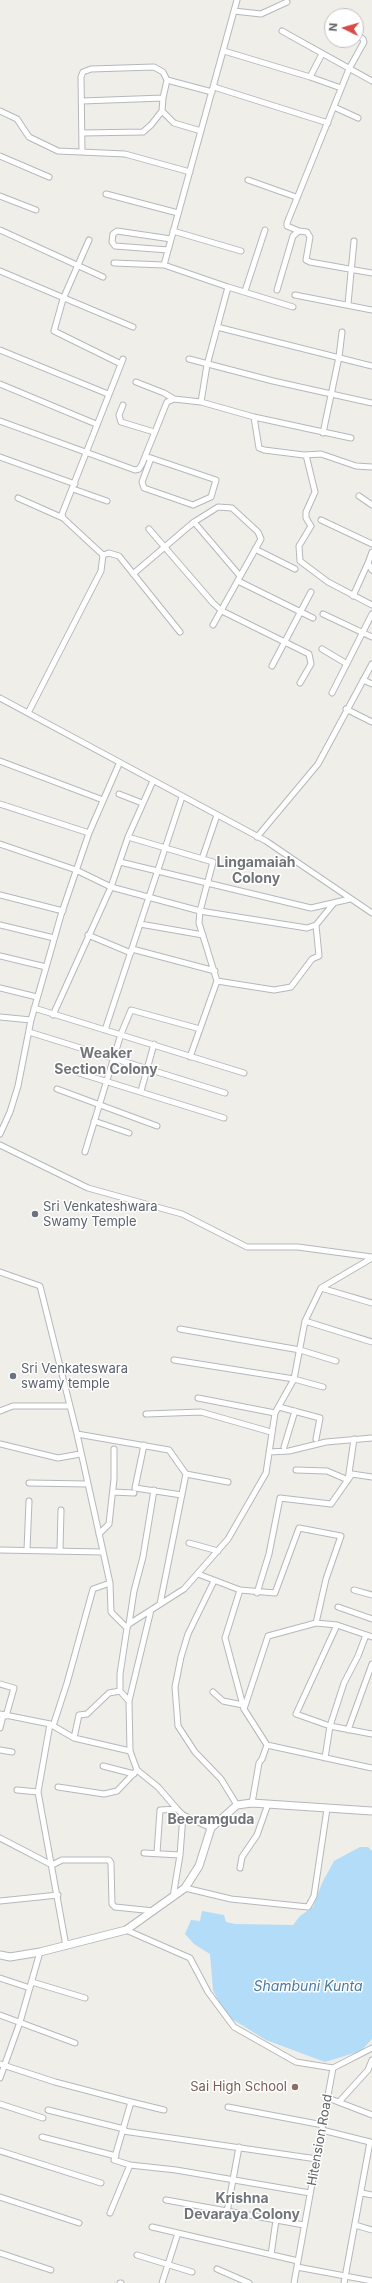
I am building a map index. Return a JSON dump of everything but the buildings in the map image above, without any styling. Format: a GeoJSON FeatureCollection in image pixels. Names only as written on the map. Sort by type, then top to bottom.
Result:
{"type":"FeatureCollection","features":[{"type":"Feature","properties":{"kind":"main road"},"geometry":{"type":"LineString","coordinates":[[0,1956],[10,1957],[40,1952],[126,1930],[185,1888],[199,1866],[211,1828],[237,1805],[252,1803],[372,1811]]}},
{"type":"Feature","properties":{"kind":"street"},"geometry":{"type":"LineString","coordinates":[[164,265],[237,0]]}},
{"type":"Feature","properties":{"kind":"street"},"geometry":{"type":"LineString","coordinates":[[234,11],[261,14],[287,2]]}},
{"type":"Feature","properties":{"kind":"street"},"geometry":{"type":"LineString","coordinates":[[282,31],[372,81]]}},
{"type":"Feature","properties":{"kind":"street"},"geometry":{"type":"LineString","coordinates":[[361,48],[349,69],[341,88],[328,123],[296,197],[287,223],[288,226],[307,232],[310,237],[306,260],[372,273]]}},
{"type":"Feature","properties":{"kind":"street"},"geometry":{"type":"LineString","coordinates":[[224,51],[341,88]]}},
{"type":"Feature","properties":{"kind":"street"},"geometry":{"type":"LineString","coordinates":[[310,77],[322,54]]}},
{"type":"Feature","properties":{"kind":"street"},"geometry":{"type":"LineString","coordinates":[[82,133],[143,132],[151,126],[162,111],[167,80],[163,72],[154,68],[91,69],[83,72],[81,77],[82,152]]}},
{"type":"Feature","properties":{"kind":"street"},"geometry":{"type":"LineString","coordinates":[[167,80],[213,90],[328,123]]}},
{"type":"Feature","properties":{"kind":"street"},"geometry":{"type":"LineString","coordinates":[[82,101],[163,98]]}},
{"type":"Feature","properties":{"kind":"street"},"geometry":{"type":"LineString","coordinates":[[334,108],[358,118]]}},
{"type":"Feature","properties":{"kind":"street"},"geometry":{"type":"LineString","coordinates":[[0,111],[17,120],[29,138],[58,151],[125,154],[190,172]]}},
{"type":"Feature","properties":{"kind":"street"},"geometry":{"type":"LineString","coordinates":[[162,111],[174,123],[201,131]]}},
{"type":"Feature","properties":{"kind":"street"},"geometry":{"type":"LineString","coordinates":[[0,156],[49,177]]}},
{"type":"Feature","properties":{"kind":"street"},"geometry":{"type":"LineString","coordinates":[[248,180],[296,197]]}},
{"type":"Feature","properties":{"kind":"street"},"geometry":{"type":"LineString","coordinates":[[106,194],[178,213]]}},
{"type":"Feature","properties":{"kind":"street"},"geometry":{"type":"LineString","coordinates":[[0,196],[36,210]]}},
{"type":"Feature","properties":{"kind":"street"},"geometry":{"type":"LineString","coordinates":[[0,230],[103,277]]}},
{"type":"Feature","properties":{"kind":"street"},"geometry":{"type":"LineString","coordinates":[[245,291],[265,230]]}},
{"type":"Feature","properties":{"kind":"street"},"geometry":{"type":"LineString","coordinates":[[173,231],[240,251]]}},
{"type":"Feature","properties":{"kind":"street"},"geometry":{"type":"LineString","coordinates":[[276,290],[293,236],[300,231]]}},
{"type":"Feature","properties":{"kind":"street"},"geometry":{"type":"LineString","coordinates":[[168,250],[115,246],[112,242],[113,234],[117,232],[171,239]]}},
{"type":"Feature","properties":{"kind":"street"},"geometry":{"type":"LineString","coordinates":[[63,518],[62,510],[74,486],[96,424],[122,361],[54,331],[63,299],[79,266],[89,240]]}},
{"type":"Feature","properties":{"kind":"street"},"geometry":{"type":"LineString","coordinates":[[348,304],[350,268],[354,241]]}},
{"type":"Feature","properties":{"kind":"street"},"geometry":{"type":"LineString","coordinates":[[114,263],[164,265],[293,307]]}},
{"type":"Feature","properties":{"kind":"street"},"geometry":{"type":"LineString","coordinates":[[0,271],[132,327]]}},
{"type":"Feature","properties":{"kind":"street"},"geometry":{"type":"LineString","coordinates":[[201,402],[207,365],[228,286]]}},
{"type":"Feature","properties":{"kind":"street"},"geometry":{"type":"LineString","coordinates":[[295,296],[348,304],[372,310]]}},
{"type":"Feature","properties":{"kind":"street"},"geometry":{"type":"LineString","coordinates":[[217,327],[372,366]]}},
{"type":"Feature","properties":{"kind":"street"},"geometry":{"type":"LineString","coordinates":[[323,433],[332,395],[342,332]]}},
{"type":"Feature","properties":{"kind":"street"},"geometry":{"type":"LineString","coordinates":[[0,350],[108,394]]}},
{"type":"Feature","properties":{"kind":"street"},"geometry":{"type":"LineString","coordinates":[[189,359],[207,365],[372,403]]}},
{"type":"Feature","properties":{"kind":"street"},"geometry":{"type":"LineString","coordinates":[[136,382],[164,393],[174,399],[201,402],[254,417],[351,438]]}},
{"type":"Feature","properties":{"kind":"street"},"geometry":{"type":"LineString","coordinates":[[0,384],[96,424]]}},
{"type":"Feature","properties":{"kind":"street"},"geometry":{"type":"LineString","coordinates":[[0,422],[86,451],[135,470],[139,469],[145,457],[165,405],[174,399]]}},
{"type":"Feature","properties":{"kind":"street"},"geometry":{"type":"LineString","coordinates":[[123,405],[119,415],[122,422],[154,432]]}},
{"type":"Feature","properties":{"kind":"street"},"geometry":{"type":"LineString","coordinates":[[254,417],[259,448],[264,450],[306,455],[321,454],[356,466],[372,467]]}},
{"type":"Feature","properties":{"kind":"street"},"geometry":{"type":"LineString","coordinates":[[306,455],[315,492],[306,512],[306,518],[311,526],[298,546],[298,556],[300,561],[318,575],[353,596],[372,605]]}},
{"type":"Feature","properties":{"kind":"street"},"geometry":{"type":"LineString","coordinates":[[0,457],[74,486],[107,501]]}},
{"type":"Feature","properties":{"kind":"street"},"geometry":{"type":"LineString","coordinates":[[145,457],[151,458],[216,480],[211,497],[193,505],[144,488],[142,482],[151,458]]}},
{"type":"Feature","properties":{"kind":"street"},"geometry":{"type":"LineString","coordinates":[[359,496],[372,504]]}},
{"type":"Feature","properties":{"kind":"street"},"geometry":{"type":"LineString","coordinates":[[18,498],[63,518],[103,556]]}},
{"type":"Feature","properties":{"kind":"street"},"geometry":{"type":"LineString","coordinates":[[132,574],[194,522],[218,506],[232,508],[261,535],[222,611],[213,625]]}},
{"type":"Feature","properties":{"kind":"street"},"geometry":{"type":"LineString","coordinates":[[321,520],[372,544]]}},
{"type":"Feature","properties":{"kind":"street"},"geometry":{"type":"LineString","coordinates":[[194,522],[239,578],[313,618]]}},
{"type":"Feature","properties":{"kind":"street"},"geometry":{"type":"LineString","coordinates":[[149,529],[213,603],[222,611],[309,654],[311,664],[300,683]]}},
{"type":"Feature","properties":{"kind":"street"},"geometry":{"type":"LineString","coordinates":[[255,549],[295,569]]}},
{"type":"Feature","properties":{"kind":"street"},"geometry":{"type":"LineString","coordinates":[[353,596],[372,552]]}},
{"type":"Feature","properties":{"kind":"street"},"geometry":{"type":"LineString","coordinates":[[103,556],[116,553],[180,632]]}},
{"type":"Feature","properties":{"kind":"street"},"geometry":{"type":"LineString","coordinates":[[28,713],[101,571],[103,556]]}},
{"type":"Feature","properties":{"kind":"street"},"geometry":{"type":"LineString","coordinates":[[368,563],[372,570]]}},
{"type":"Feature","properties":{"kind":"street"},"geometry":{"type":"LineString","coordinates":[[272,666],[302,611],[310,592]]}},
{"type":"Feature","properties":{"kind":"street"},"geometry":{"type":"LineString","coordinates":[[323,614],[372,637]]}},
{"type":"Feature","properties":{"kind":"street"},"geometry":{"type":"LineString","coordinates":[[332,693],[372,614]]}},
{"type":"Feature","properties":{"kind":"street"},"geometry":{"type":"LineString","coordinates":[[322,649],[347,664]]}},
{"type":"Feature","properties":{"kind":"street"},"geometry":{"type":"LineString","coordinates":[[257,837],[318,764],[346,709],[372,664]]}},
{"type":"Feature","properties":{"kind":"street"},"geometry":{"type":"LineString","coordinates":[[364,680],[372,684]]}},
{"type":"Feature","properties":{"kind":"street"},"geometry":{"type":"LineString","coordinates":[[0,698],[119,764],[257,837],[372,913]]}},
{"type":"Feature","properties":{"kind":"street"},"geometry":{"type":"LineString","coordinates":[[346,709],[372,722]]}},
{"type":"Feature","properties":{"kind":"street"},"geometry":{"type":"LineString","coordinates":[[0,760],[103,800]]}},
{"type":"Feature","properties":{"kind":"street"},"geometry":{"type":"LineString","coordinates":[[0,1134],[10,1112],[18,1086],[31,1020],[54,938],[88,833],[119,764]]}},
{"type":"Feature","properties":{"kind":"street"},"geometry":{"type":"LineString","coordinates":[[53,1014],[111,887],[128,837],[153,781]]}},
{"type":"Feature","properties":{"kind":"street"},"geometry":{"type":"LineString","coordinates":[[119,794],[142,803]]}},
{"type":"Feature","properties":{"kind":"street"},"geometry":{"type":"LineString","coordinates":[[105,1030],[182,797]]}},
{"type":"Feature","properties":{"kind":"street"},"geometry":{"type":"LineString","coordinates":[[0,804],[88,833]]}},
{"type":"Feature","properties":{"kind":"street"},"geometry":{"type":"LineString","coordinates":[[202,858],[217,815]]}},
{"type":"Feature","properties":{"kind":"street"},"geometry":{"type":"LineString","coordinates":[[128,837],[213,862],[206,884],[199,922],[217,981],[190,1057]]}},
{"type":"Feature","properties":{"kind":"street"},"geometry":{"type":"LineString","coordinates":[[0,844],[76,870],[111,887],[200,911],[307,928],[316,925],[334,903]]}},
{"type":"Feature","properties":{"kind":"street"},"geometry":{"type":"LineString","coordinates":[[120,862],[206,884],[312,908],[350,899]]}},
{"type":"Feature","properties":{"kind":"street"},"geometry":{"type":"LineString","coordinates":[[0,895],[63,911]]}},
{"type":"Feature","properties":{"kind":"street"},"geometry":{"type":"LineString","coordinates":[[140,924],[203,935]]}},
{"type":"Feature","properties":{"kind":"street"},"geometry":{"type":"LineString","coordinates":[[0,925],[54,938]]}},
{"type":"Feature","properties":{"kind":"street"},"geometry":{"type":"LineString","coordinates":[[217,981],[274,990],[291,987],[312,959],[319,956],[316,925]]}},
{"type":"Feature","properties":{"kind":"street"},"geometry":{"type":"LineString","coordinates":[[88,935],[131,951],[215,971]]}},
{"type":"Feature","properties":{"kind":"street"},"geometry":{"type":"LineString","coordinates":[[0,956],[46,967]]}},
{"type":"Feature","properties":{"kind":"street"},"geometry":{"type":"LineString","coordinates":[[0,988],[38,997]]}},
{"type":"Feature","properties":{"kind":"street"},"geometry":{"type":"LineString","coordinates":[[34,1008],[244,1073]]}},
{"type":"Feature","properties":{"kind":"street"},"geometry":{"type":"LineString","coordinates":[[84,1152],[108,1081],[121,1034],[131,1010],[200,1029]]}},
{"type":"Feature","properties":{"kind":"street"},"geometry":{"type":"LineString","coordinates":[[0,1017],[31,1020]]}},
{"type":"Feature","properties":{"kind":"street"},"geometry":{"type":"LineString","coordinates":[[29,1032],[225,1093]]}},
{"type":"Feature","properties":{"kind":"street"},"geometry":{"type":"LineString","coordinates":[[141,1091],[154,1044]]}},
{"type":"Feature","properties":{"kind":"street"},"geometry":{"type":"LineString","coordinates":[[63,1068],[224,1118]]}},
{"type":"Feature","properties":{"kind":"street"},"geometry":{"type":"LineString","coordinates":[[57,1089],[100,1103],[157,1126]]}},
{"type":"Feature","properties":{"kind":"street"},"geometry":{"type":"LineString","coordinates":[[94,1121],[129,1133]]}},
{"type":"Feature","properties":{"kind":"street"},"geometry":{"type":"LineString","coordinates":[[0,1145],[88,1188],[182,1214],[247,1247],[298,1247],[372,1258]]}},
{"type":"Feature","properties":{"kind":"street"},"geometry":{"type":"LineString","coordinates":[[128,1626],[184,1589],[228,1539],[266,1473],[275,1413],[294,1379],[305,1321],[321,1288],[372,1258]]}},
{"type":"Feature","properties":{"kind":"street"},"geometry":{"type":"LineString","coordinates":[[0,1272],[40,1286],[77,1434],[80,1454],[110,1583],[111,1612],[128,1626]]}},
{"type":"Feature","properties":{"kind":"street"},"geometry":{"type":"LineString","coordinates":[[321,1288],[372,1303]]}},
{"type":"Feature","properties":{"kind":"street"},"geometry":{"type":"LineString","coordinates":[[305,1321],[372,1342]]}},
{"type":"Feature","properties":{"kind":"street"},"geometry":{"type":"LineString","coordinates":[[180,1329],[300,1350],[336,1361]]}},
{"type":"Feature","properties":{"kind":"street"},"geometry":{"type":"LineString","coordinates":[[174,1360],[294,1379],[323,1387]]}},
{"type":"Feature","properties":{"kind":"street"},"geometry":{"type":"LineString","coordinates":[[198,1398],[275,1413]]}},
{"type":"Feature","properties":{"kind":"street"},"geometry":{"type":"LineString","coordinates":[[0,1411],[13,1406],[70,1406]]}},
{"type":"Feature","properties":{"kind":"street"},"geometry":{"type":"LineString","coordinates":[[279,1407],[320,1418],[316,1439]]}},
{"type":"Feature","properties":{"kind":"street"},"geometry":{"type":"LineString","coordinates":[[284,1447],[295,1411]]}},
{"type":"Feature","properties":{"kind":"street"},"geometry":{"type":"LineString","coordinates":[[146,1414],[201,1412],[271,1432]]}},
{"type":"Feature","properties":{"kind":"street"},"geometry":{"type":"LineString","coordinates":[[77,1434],[169,1450],[186,1474],[228,1482]]}},
{"type":"Feature","properties":{"kind":"street"},"geometry":{"type":"LineString","coordinates":[[269,1452],[289,1451],[326,1442],[372,1438]]}},
{"type":"Feature","properties":{"kind":"street"},"geometry":{"type":"LineString","coordinates":[[348,1480],[354,1439]]}},
{"type":"Feature","properties":{"kind":"street"},"geometry":{"type":"LineString","coordinates":[[0,1444],[58,1458],[80,1454]]}},
{"type":"Feature","properties":{"kind":"street"},"geometry":{"type":"LineString","coordinates":[[144,1445],[135,1488],[182,1495]]}},
{"type":"Feature","properties":{"kind":"street"},"geometry":{"type":"LineString","coordinates":[[99,1534],[109,1524],[113,1492],[114,1449]]}},
{"type":"Feature","properties":{"kind":"street"},"geometry":{"type":"LineString","coordinates":[[296,1470],[327,1472],[348,1480]]}},
{"type":"Feature","properties":{"kind":"street"},"geometry":{"type":"LineString","coordinates":[[160,1604],[186,1474]]}},
{"type":"Feature","properties":{"kind":"street"},"geometry":{"type":"LineString","coordinates":[[257,1593],[269,1554],[280,1498],[331,1504],[352,1474],[372,1477]]}},
{"type":"Feature","properties":{"kind":"street"},"geometry":{"type":"LineString","coordinates":[[29,1483],[88,1484]]}},
{"type":"Feature","properties":{"kind":"street"},"geometry":{"type":"LineString","coordinates":[[129,1701],[120,1691],[120,1674],[134,1591],[143,1557],[154,1490]]}},
{"type":"Feature","properties":{"kind":"street"},"geometry":{"type":"LineString","coordinates":[[113,1492],[134,1493]]}},
{"type":"Feature","properties":{"kind":"street"},"geometry":{"type":"LineString","coordinates":[[27,1550],[29,1500]]}},
{"type":"Feature","properties":{"kind":"street"},"geometry":{"type":"LineString","coordinates":[[60,1550],[61,1510]]}},
{"type":"Feature","properties":{"kind":"street"},"geometry":{"type":"LineString","coordinates":[[198,1574],[214,1582],[240,1590],[257,1593],[275,1593],[299,1528],[341,1536],[326,1579],[316,1623]]}},
{"type":"Feature","properties":{"kind":"street"},"geometry":{"type":"LineString","coordinates":[[189,1542],[218,1551]]}},
{"type":"Feature","properties":{"kind":"street"},"geometry":{"type":"LineString","coordinates":[[0,1550],[102,1552]]}},
{"type":"Feature","properties":{"kind":"street"},"geometry":{"type":"LineString","coordinates":[[214,1582],[188,1634],[181,1657],[175,1687],[178,1726],[195,1752],[221,1780],[237,1805]]}},
{"type":"Feature","properties":{"kind":"street"},"geometry":{"type":"LineString","coordinates":[[66,1946],[58,1895],[38,1792],[51,1725],[67,1683],[93,1589],[110,1583]]}},
{"type":"Feature","properties":{"kind":"street"},"geometry":{"type":"LineString","coordinates":[[240,1590],[225,1638],[244,1707],[267,1745],[372,1768]]}},
{"type":"Feature","properties":{"kind":"street"},"geometry":{"type":"LineString","coordinates":[[354,1590],[372,1595]]}},
{"type":"Feature","properties":{"kind":"street"},"geometry":{"type":"LineString","coordinates":[[338,1607],[372,1619]]}},
{"type":"Feature","properties":{"kind":"street"},"geometry":{"type":"LineString","coordinates":[[136,1772],[130,1751],[129,1701],[151,1610]]}},
{"type":"Feature","properties":{"kind":"street"},"geometry":{"type":"LineString","coordinates":[[244,1707],[268,1636],[316,1623],[337,1625],[372,1637]]}},
{"type":"Feature","properties":{"kind":"street"},"geometry":{"type":"LineString","coordinates":[[337,1625],[296,1714],[330,1726],[372,1734]]}},
{"type":"Feature","properties":{"kind":"street"},"geometry":{"type":"LineString","coordinates":[[325,1758],[330,1726],[344,1683],[358,1656],[366,1635]]}},
{"type":"Feature","properties":{"kind":"street"},"geometry":{"type":"LineString","coordinates":[[348,1730],[372,1664]]}},
{"type":"Feature","properties":{"kind":"street"},"geometry":{"type":"LineString","coordinates":[[0,1684],[14,1688],[3,1715],[0,1728]]}},
{"type":"Feature","properties":{"kind":"street"},"geometry":{"type":"LineString","coordinates":[[74,1738],[79,1715],[87,1714],[109,1693],[120,1691]]}},
{"type":"Feature","properties":{"kind":"street"},"geometry":{"type":"LineString","coordinates":[[213,1692],[223,1701],[244,1707]]}},
{"type":"Feature","properties":{"kind":"street"},"geometry":{"type":"LineString","coordinates":[[3,1715],[51,1725],[74,1738],[130,1751]]}},
{"type":"Feature","properties":{"kind":"street"},"geometry":{"type":"LineString","coordinates":[[252,1803],[258,1763],[262,1760],[267,1745]]}},
{"type":"Feature","properties":{"kind":"street"},"geometry":{"type":"LineString","coordinates":[[0,1750],[12,1752]]}},
{"type":"Feature","properties":{"kind":"street"},"geometry":{"type":"LineString","coordinates":[[103,1766],[136,1772],[158,1787],[183,1815],[211,1828]]}},
{"type":"Feature","properties":{"kind":"street"},"geometry":{"type":"LineString","coordinates":[[58,1787],[104,1794],[117,1791],[136,1772]]}},
{"type":"Feature","properties":{"kind":"street"},"geometry":{"type":"LineString","coordinates":[[17,1790],[38,1792]]}},
{"type":"Feature","properties":{"kind":"street"},"geometry":{"type":"LineString","coordinates":[[240,1868],[242,1857],[257,1835],[268,1804]]}},
{"type":"Feature","properties":{"kind":"street"},"geometry":{"type":"LineString","coordinates":[[157,1853],[160,1810],[177,1809]]}},
{"type":"Feature","properties":{"kind":"street"},"geometry":{"type":"LineString","coordinates":[[185,1888],[231,1899],[308,1907],[314,1896],[327,1809]]}},
{"type":"Feature","properties":{"kind":"street"},"geometry":{"type":"LineString","coordinates":[[173,1898],[180,1855],[183,1815]]}},
{"type":"Feature","properties":{"kind":"street"},"geometry":{"type":"LineString","coordinates":[[0,1838],[52,1865]]}},
{"type":"Feature","properties":{"kind":"street"},"geometry":{"type":"LineString","coordinates":[[144,1853],[180,1855]]}},
{"type":"Feature","properties":{"kind":"street"},"geometry":{"type":"LineString","coordinates":[[52,1865],[62,1860],[109,1860],[111,1863],[112,1904],[115,1907],[154,1911]]}},
{"type":"Feature","properties":{"kind":"street"},"geometry":{"type":"LineString","coordinates":[[0,1901],[58,1895]]}},
{"type":"Feature","properties":{"kind":"street"},"geometry":{"type":"LineString","coordinates":[[126,1930],[190,1958],[208,1992],[234,2026],[296,2062],[333,2068],[372,2048]]}},
{"type":"Feature","properties":{"kind":"street"},"geometry":{"type":"LineString","coordinates":[[0,2078],[2,2065],[20,2022],[40,1952]]}},
{"type":"Feature","properties":{"kind":"street"},"geometry":{"type":"LineString","coordinates":[[0,1978],[85,1998]]}},
{"type":"Feature","properties":{"kind":"street"},"geometry":{"type":"LineString","coordinates":[[0,2015],[75,2043]]}},
{"type":"Feature","properties":{"kind":"street"},"geometry":{"type":"LineString","coordinates":[[339,2102],[370,2071],[372,2060]]}},
{"type":"Feature","properties":{"kind":"street"},"geometry":{"type":"LineString","coordinates":[[2,2065],[55,2082],[164,2110]]}},
{"type":"Feature","properties":{"kind":"street","name":"Hitension Road"},"geometry":{"type":"LineString","coordinates":[[294,2283],[333,2068]]}},
{"type":"Feature","properties":{"kind":"street"},"geometry":{"type":"LineString","coordinates":[[328,2098],[372,2115]]}},
{"type":"Feature","properties":{"kind":"street"},"geometry":{"type":"LineString","coordinates":[[131,2102],[114,2160],[130,2165],[176,2170],[310,2193]]}},
{"type":"Feature","properties":{"kind":"street"},"geometry":{"type":"LineString","coordinates":[[0,2104],[43,2118]]}},
{"type":"Feature","properties":{"kind":"street"},"geometry":{"type":"LineString","coordinates":[[228,2107],[322,2127],[370,2142],[370,2159],[344,2283]]}},
{"type":"Feature","properties":{"kind":"street"},"geometry":{"type":"LineString","coordinates":[[48,2110],[124,2130],[317,2159]]}},
{"type":"Feature","properties":{"kind":"street"},"geometry":{"type":"LineString","coordinates":[[42,2137],[116,2156]]}},
{"type":"Feature","properties":{"kind":"street"},"geometry":{"type":"LineString","coordinates":[[227,2212],[239,2147]]}},
{"type":"Feature","properties":{"kind":"street"},"geometry":{"type":"LineString","coordinates":[[0,2151],[101,2183]]}},
{"type":"Feature","properties":{"kind":"street"},"geometry":{"type":"LineString","coordinates":[[110,2213],[130,2165]]}},
{"type":"Feature","properties":{"kind":"street"},"geometry":{"type":"LineString","coordinates":[[362,2193],[372,2195]]}},
{"type":"Feature","properties":{"kind":"street"},"geometry":{"type":"LineString","coordinates":[[0,2197],[79,2223]]}},
{"type":"Feature","properties":{"kind":"street"},"geometry":{"type":"LineString","coordinates":[[166,2200],[304,2225]]}},
{"type":"Feature","properties":{"kind":"street"},"geometry":{"type":"LineString","coordinates":[[271,2255],[276,2220]]}},
{"type":"Feature","properties":{"kind":"street"},"geometry":{"type":"LineString","coordinates":[[355,2225],[372,2230]]}},
{"type":"Feature","properties":{"kind":"street"},"geometry":{"type":"LineString","coordinates":[[152,2227],[298,2261]]}},
{"type":"Feature","properties":{"kind":"street"},"geometry":{"type":"LineString","coordinates":[[162,2283],[178,2233]]}},
{"type":"Feature","properties":{"kind":"street"},"geometry":{"type":"LineString","coordinates":[[0,2253],[51,2270]]}},
{"type":"Feature","properties":{"kind":"street"},"geometry":{"type":"LineString","coordinates":[[137,2255],[192,2272]]}},
{"type":"Feature","properties":{"kind":"street"},"geometry":{"type":"LineString","coordinates":[[297,2267],[372,2281]]}},
{"type":"Feature","properties":{"kind":"street"},"geometry":{"type":"LineString","coordinates":[[217,2269],[250,2283]]}},
{"type":"Feature","properties":{"kind":"water","name":"Shambuni Kunta"},"geometry":{"type":"Polygon","coordinates":[[[360,1847],[368,1847],[372,1851],[372,2039],[361,2051],[325,2062],[266,2040],[232,2019],[221,2006],[213,1990],[210,1954],[194,1944],[185,1934],[191,1920],[200,1921],[202,1911],[224,1915],[226,1922],[235,1924],[293,1925],[300,1916],[313,1907],[322,1883],[334,1861],[360,1847]]]}},
{"type":"Feature","properties":{"kind":"place","name":"Sri Venkateshwara Swamy Temple"},"geometry":{"type":"Point","coordinates":[35,1214]}},
{"type":"Feature","properties":{"kind":"place","name":"Sri Venkateswara swamy temple"},"geometry":{"type":"Point","coordinates":[13,1376]}},
{"type":"Feature","properties":{"kind":"place","name":"Sai High School"},"geometry":{"type":"Point","coordinates":[295,2087]}},
{"type":"Feature","properties":{"kind":"district","name":"Lingamaiah Colony"},"geometry":{"type":"Point","coordinates":[256,872]}},
{"type":"Feature","properties":{"kind":"district","name":"Weaker Section Colony"},"geometry":{"type":"Point","coordinates":[106,1062]}},
{"type":"Feature","properties":{"kind":"district","name":"Beeramguda"},"geometry":{"type":"Point","coordinates":[211,1820]}},
{"type":"Feature","properties":{"kind":"district","name":"Krishna Devaraya Colony"},"geometry":{"type":"Point","coordinates":[242,2208]}}]}
